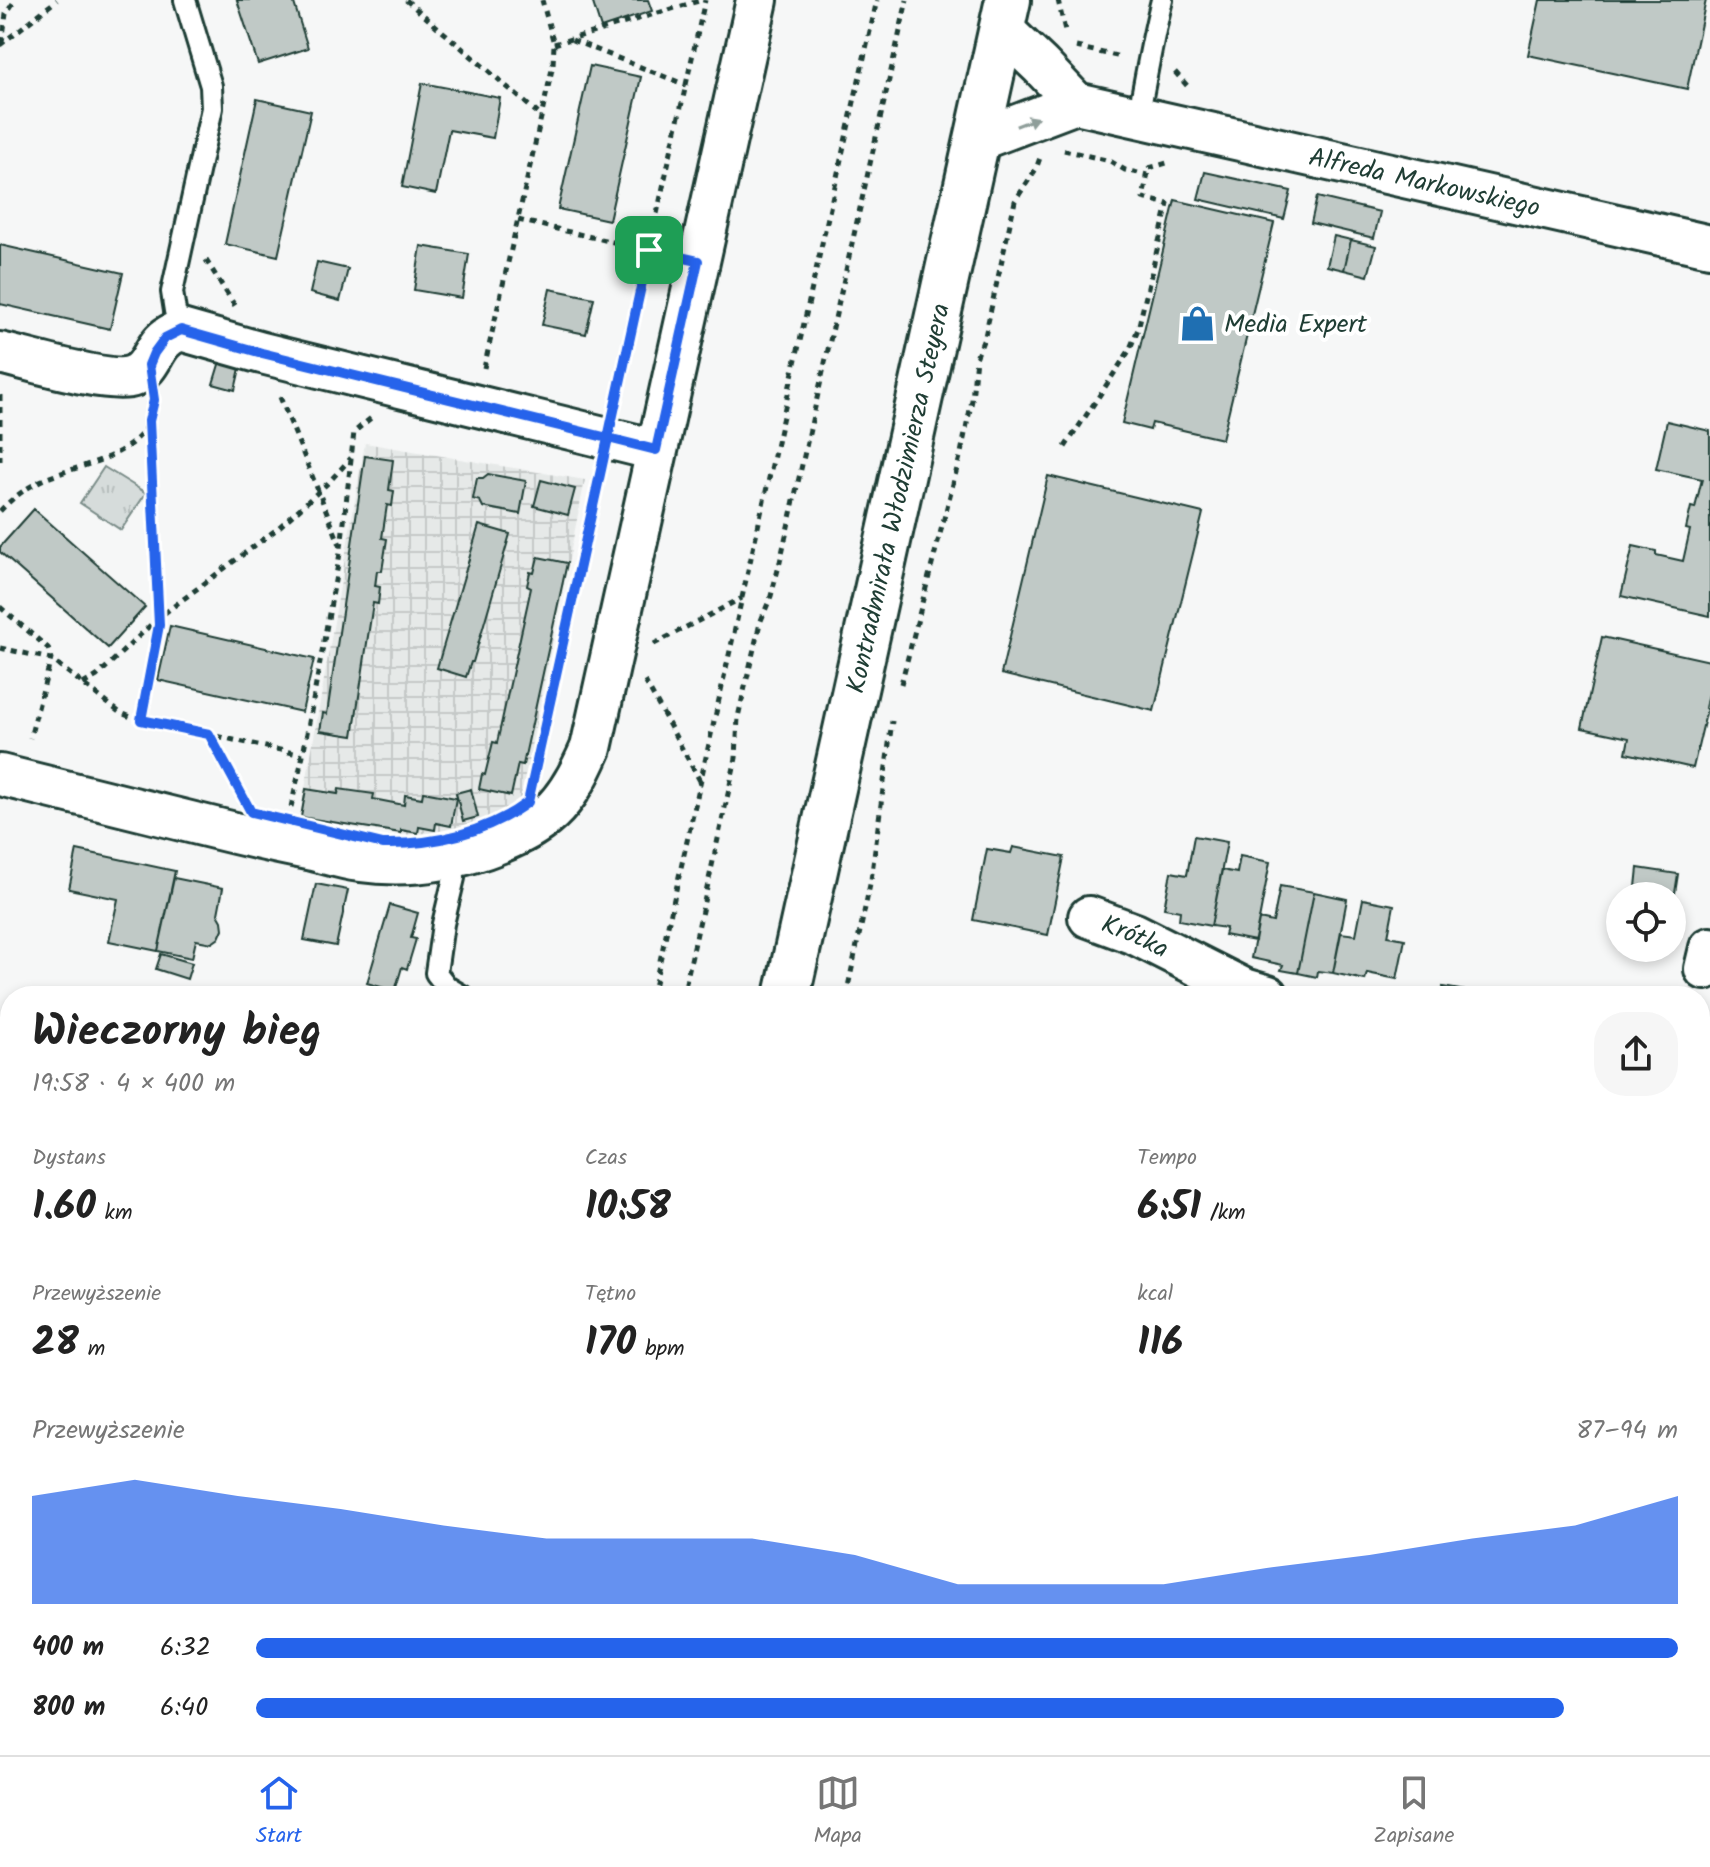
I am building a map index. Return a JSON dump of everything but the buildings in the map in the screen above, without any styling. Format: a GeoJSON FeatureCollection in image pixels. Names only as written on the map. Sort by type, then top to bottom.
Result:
{"type":"FeatureCollection","features":[{"type":"Feature","properties":{"kind":"street"},"geometry":{"type":"LineString","coordinates":[[0,775],[254,838],[356,861],[386,864],[461,857],[507,841],[538,824],[562,803],[578,778],[591,748],[757,0]]}},
{"type":"Feature","properties":{"kind":"street"},"geometry":{"type":"LineString","coordinates":[[978,140],[1076,103],[1041,66],[1005,15]]}},
{"type":"Feature","properties":{"kind":"street","name":"Kontradmirała Włodzimierza Steyera"},"geometry":{"type":"LineString","coordinates":[[789,986],[1005,15]]}},
{"type":"Feature","properties":{"kind":"street","name":"Alfreda Markowskiego"},"geometry":{"type":"LineString","coordinates":[[1076,103],[1710,246]]}},
{"type":"Feature","properties":{"kind":"street"},"geometry":{"type":"LineString","coordinates":[[0,353],[112,379],[133,376],[149,365],[165,338],[181,330],[262,353],[656,450]]}},
{"type":"Feature","properties":{"kind":"street","name":"Krótka"},"geometry":{"type":"LineString","coordinates":[[1089,917],[1135,934],[1238,986]]}},
{"type":"Feature","properties":{"kind":"lane"},"geometry":{"type":"LineString","coordinates":[[181,330],[172,292],[212,108],[211,86],[185,0]]}},
{"type":"Feature","properties":{"kind":"lane"},"geometry":{"type":"LineString","coordinates":[[1138,117],[1162,0]]}},
{"type":"Feature","properties":{"kind":"lane"},"geometry":{"type":"LineString","coordinates":[[438,860],[454,878],[436,973],[446,986]]}},
{"type":"Feature","properties":{"kind":"path"},"geometry":{"type":"LineString","coordinates":[[1,44],[6,14],[15,0]]}},
{"type":"Feature","properties":{"kind":"path"},"geometry":{"type":"LineString","coordinates":[[1,44],[57,0]]}},
{"type":"Feature","properties":{"kind":"path"},"geometry":{"type":"LineString","coordinates":[[406,0],[541,116]]}},
{"type":"Feature","properties":{"kind":"path"},"geometry":{"type":"LineString","coordinates":[[483,374],[553,65],[554,44],[542,0]]}},
{"type":"Feature","properties":{"kind":"path"},"geometry":{"type":"LineString","coordinates":[[534,773],[703,0],[554,44]]}},
{"type":"Feature","properties":{"kind":"path"},"geometry":{"type":"LineString","coordinates":[[654,986],[877,0]]}},
{"type":"Feature","properties":{"kind":"path"},"geometry":{"type":"LineString","coordinates":[[685,986],[736,758],[738,717],[760,623],[780,562],[907,0]]}},
{"type":"Feature","properties":{"kind":"path"},"geometry":{"type":"LineString","coordinates":[[1058,0],[1068,45],[1170,67],[1197,96]]}},
{"type":"Feature","properties":{"kind":"path"},"geometry":{"type":"LineString","coordinates":[[569,39],[686,85]]}},
{"type":"Feature","properties":{"kind":"path"},"geometry":{"type":"LineString","coordinates":[[1058,149],[1110,161],[1125,170],[1147,175]]}},
{"type":"Feature","properties":{"kind":"path"},"geometry":{"type":"LineString","coordinates":[[900,686],[961,453],[972,400],[976,358],[985,336],[1015,201],[1036,169],[1043,151]]}},
{"type":"Feature","properties":{"kind":"path"},"geometry":{"type":"LineString","coordinates":[[1065,447],[1129,351],[1138,329],[1168,204],[1143,198],[1147,175],[1149,168],[1171,162]]}},
{"type":"Feature","properties":{"kind":"path"},"geometry":{"type":"LineString","coordinates":[[518,220],[698,261]]}},
{"type":"Feature","properties":{"kind":"path"},"geometry":{"type":"LineString","coordinates":[[0,511],[22,491],[42,480],[81,468],[123,448],[142,434],[154,400],[149,365]]}},
{"type":"Feature","properties":{"kind":"path"},"geometry":{"type":"LineString","coordinates":[[0,380],[0,461]]}},
{"type":"Feature","properties":{"kind":"path"},"geometry":{"type":"LineString","coordinates":[[288,820],[341,548],[354,432],[374,415]]}},
{"type":"Feature","properties":{"kind":"path"},"geometry":{"type":"LineString","coordinates":[[141,720],[159,625],[149,421]]}},
{"type":"Feature","properties":{"kind":"path"},"geometry":{"type":"LineString","coordinates":[[83,684],[97,676],[158,618],[277,529],[352,457]]}},
{"type":"Feature","properties":{"kind":"path"},"geometry":{"type":"LineString","coordinates":[[645,649],[742,598]]}},
{"type":"Feature","properties":{"kind":"path"},"geometry":{"type":"LineString","coordinates":[[0,607],[48,648],[51,659],[30,738]]}},
{"type":"Feature","properties":{"kind":"path"},"geometry":{"type":"LineString","coordinates":[[0,648],[51,659],[119,712],[141,720],[303,755]]}},
{"type":"Feature","properties":{"kind":"path"},"geometry":{"type":"LineString","coordinates":[[639,670],[701,782]]}},
{"type":"Feature","properties":{"kind":"path"},"geometry":{"type":"LineString","coordinates":[[848,986],[871,880],[893,717]]}},
{"type":"Feature","properties":{"kind":"path"},"geometry":{"type":"LineString","coordinates":[[209,734],[244,799]]}},
{"type":"Feature","properties":{"kind":"shaded area"},"geometry":{"type":"Polygon","coordinates":[[[365,443],[585,480],[520,801],[492,817],[459,828],[401,835],[300,818],[365,443]]]}},
{"type":"Feature","properties":{"kind":"green space"},"geometry":{"type":"Polygon","coordinates":[[[104,467],[146,493],[121,530],[80,503],[104,467]]]}},
{"type":"Feature","properties":{"kind":"place","name":"Media Expert"},"geometry":{"type":"Point","coordinates":[1198,323]}},
{"type":"Feature","properties":{"kind":"route"},"geometry":{"type":"LineString","coordinates":[[649,250],[608,438],[262,353],[181,330],[165,338],[149,365],[154,400],[149,421],[159,625],[141,720],[209,734],[251,812],[383,844],[431,841],[493,824],[528,802],[608,438],[656,450],[698,261],[649,250]]}}]}
